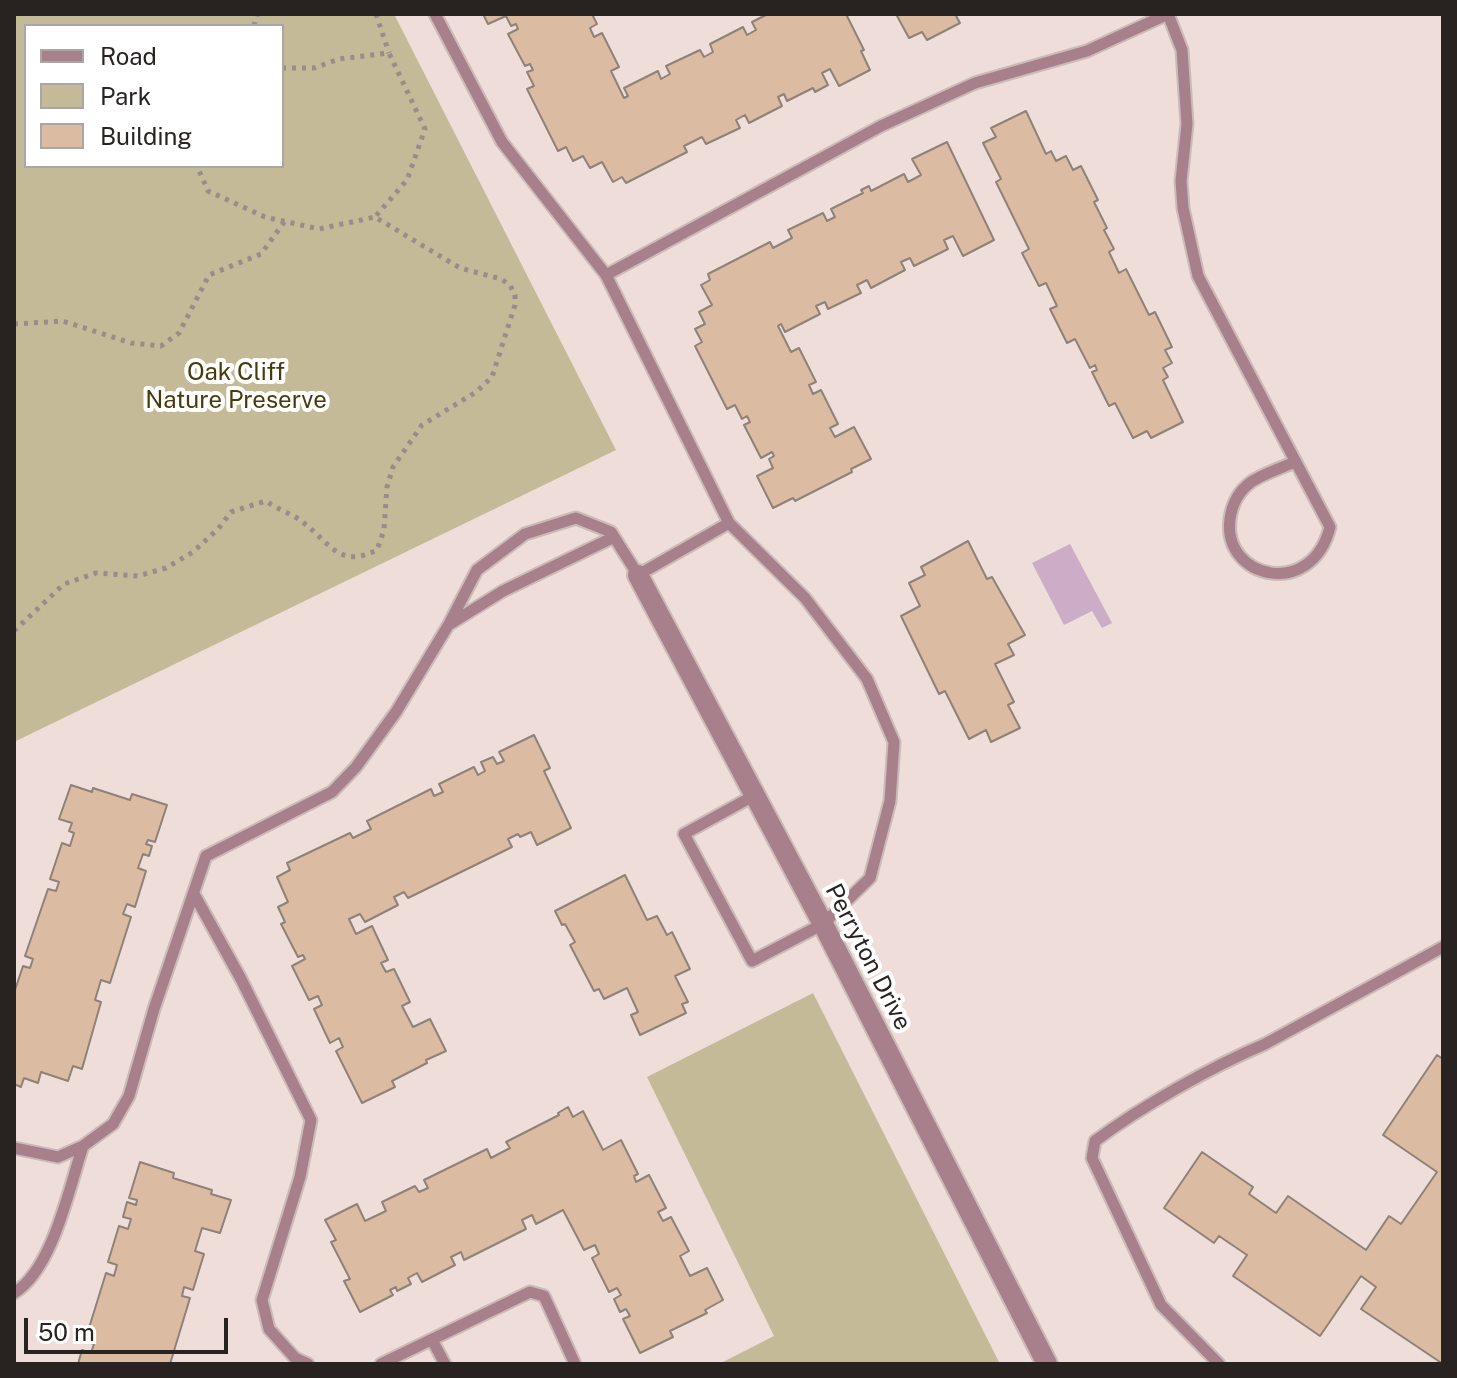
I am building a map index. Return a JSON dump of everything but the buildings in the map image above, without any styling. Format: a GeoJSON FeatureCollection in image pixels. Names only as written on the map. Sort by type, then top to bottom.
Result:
{"type":"FeatureCollection","features":[{"type":"Feature","properties":{"kind":"street","name":"Perryton Drive"},"geometry":{"type":"LineString","coordinates":[[638,575],[823,924],[1047,1364]]}},
{"type":"Feature","properties":{"kind":"lane"},"geometry":{"type":"LineString","coordinates":[[435,14],[502,142],[606,275],[729,523],[805,598],[867,679],[894,742],[890,801],[870,878],[823,924],[752,961],[684,834],[755,795]]}},
{"type":"Feature","properties":{"kind":"lane"},"geometry":{"type":"LineString","coordinates":[[606,275],[881,126],[975,83],[1087,51],[1168,14],[1182,50],[1187,124],[1181,181],[1183,208],[1198,276],[1330,527],[1326,544],[1317,558],[1287,574],[1270,574],[1248,562],[1232,542],[1229,526],[1231,509],[1239,494],[1251,482],[1295,462]]}},
{"type":"Feature","properties":{"kind":"lane"},"geometry":{"type":"LineString","coordinates":[[14,1148],[58,1157],[83,1146],[113,1124],[129,1096],[154,1009],[206,856],[332,792],[356,767],[396,712],[449,624],[477,570],[525,534],[576,518],[611,532],[638,575],[729,523]]}},
{"type":"Feature","properties":{"kind":"lane"},"geometry":{"type":"LineString","coordinates":[[449,624],[503,591],[614,537]]}},
{"type":"Feature","properties":{"kind":"lane"},"geometry":{"type":"LineString","coordinates":[[194,894],[241,979],[311,1120],[300,1177],[262,1300],[269,1329],[295,1358],[308,1364]]}},
{"type":"Feature","properties":{"kind":"lane"},"geometry":{"type":"LineString","coordinates":[[1219,1364],[1161,1305],[1092,1158],[1095,1141],[1116,1125],[1240,1055],[1443,947]]}},
{"type":"Feature","properties":{"kind":"lane"},"geometry":{"type":"LineString","coordinates":[[14,1293],[35,1274],[45,1255],[83,1146]]}},
{"type":"Feature","properties":{"kind":"lane"},"geometry":{"type":"LineString","coordinates":[[381,1364],[530,1292],[544,1296],[575,1364]]}},
{"type":"Feature","properties":{"kind":"lane"},"geometry":{"type":"LineString","coordinates":[[432,1340],[445,1364]]}},
{"type":"Feature","properties":{"kind":"path"},"geometry":{"type":"LineString","coordinates":[[198,168],[201,182],[216,197],[265,217],[319,229],[375,217],[407,180],[425,129],[389,53],[376,14]]}},
{"type":"Feature","properties":{"kind":"path"},"geometry":{"type":"LineString","coordinates":[[284,68],[314,68],[339,59],[389,53]]}},
{"type":"Feature","properties":{"kind":"path"},"geometry":{"type":"LineString","coordinates":[[14,630],[64,584],[96,573],[127,577],[166,568],[193,552],[231,512],[266,501],[304,522],[335,552],[357,556],[377,550],[384,530],[387,487],[393,467],[422,425],[476,392],[492,377],[515,305],[515,295],[510,285],[501,279],[460,268],[375,217]]}},
{"type":"Feature","properties":{"kind":"path"},"geometry":{"type":"LineString","coordinates":[[14,324],[63,321],[131,343],[161,346],[179,333],[209,275],[261,254],[286,220]]}},
{"type":"Feature","properties":{"kind":"green space","name":"Oak Cliff Nature Preserve"},"geometry":{"type":"Polygon","coordinates":[[[14,14],[394,14],[616,450],[14,742],[14,14]]]}},
{"type":"Feature","properties":{"kind":"green space"},"geometry":{"type":"Polygon","coordinates":[[[813,993],[1000,1364],[719,1364],[774,1336],[647,1077],[813,993]]]}},
{"type":"Feature","properties":{"kind":"shaded area"},"geometry":{"type":"Polygon","coordinates":[[[1070,544],[1112,623],[1102,628],[1092,611],[1064,625],[1032,563],[1070,544]]]}}]}
